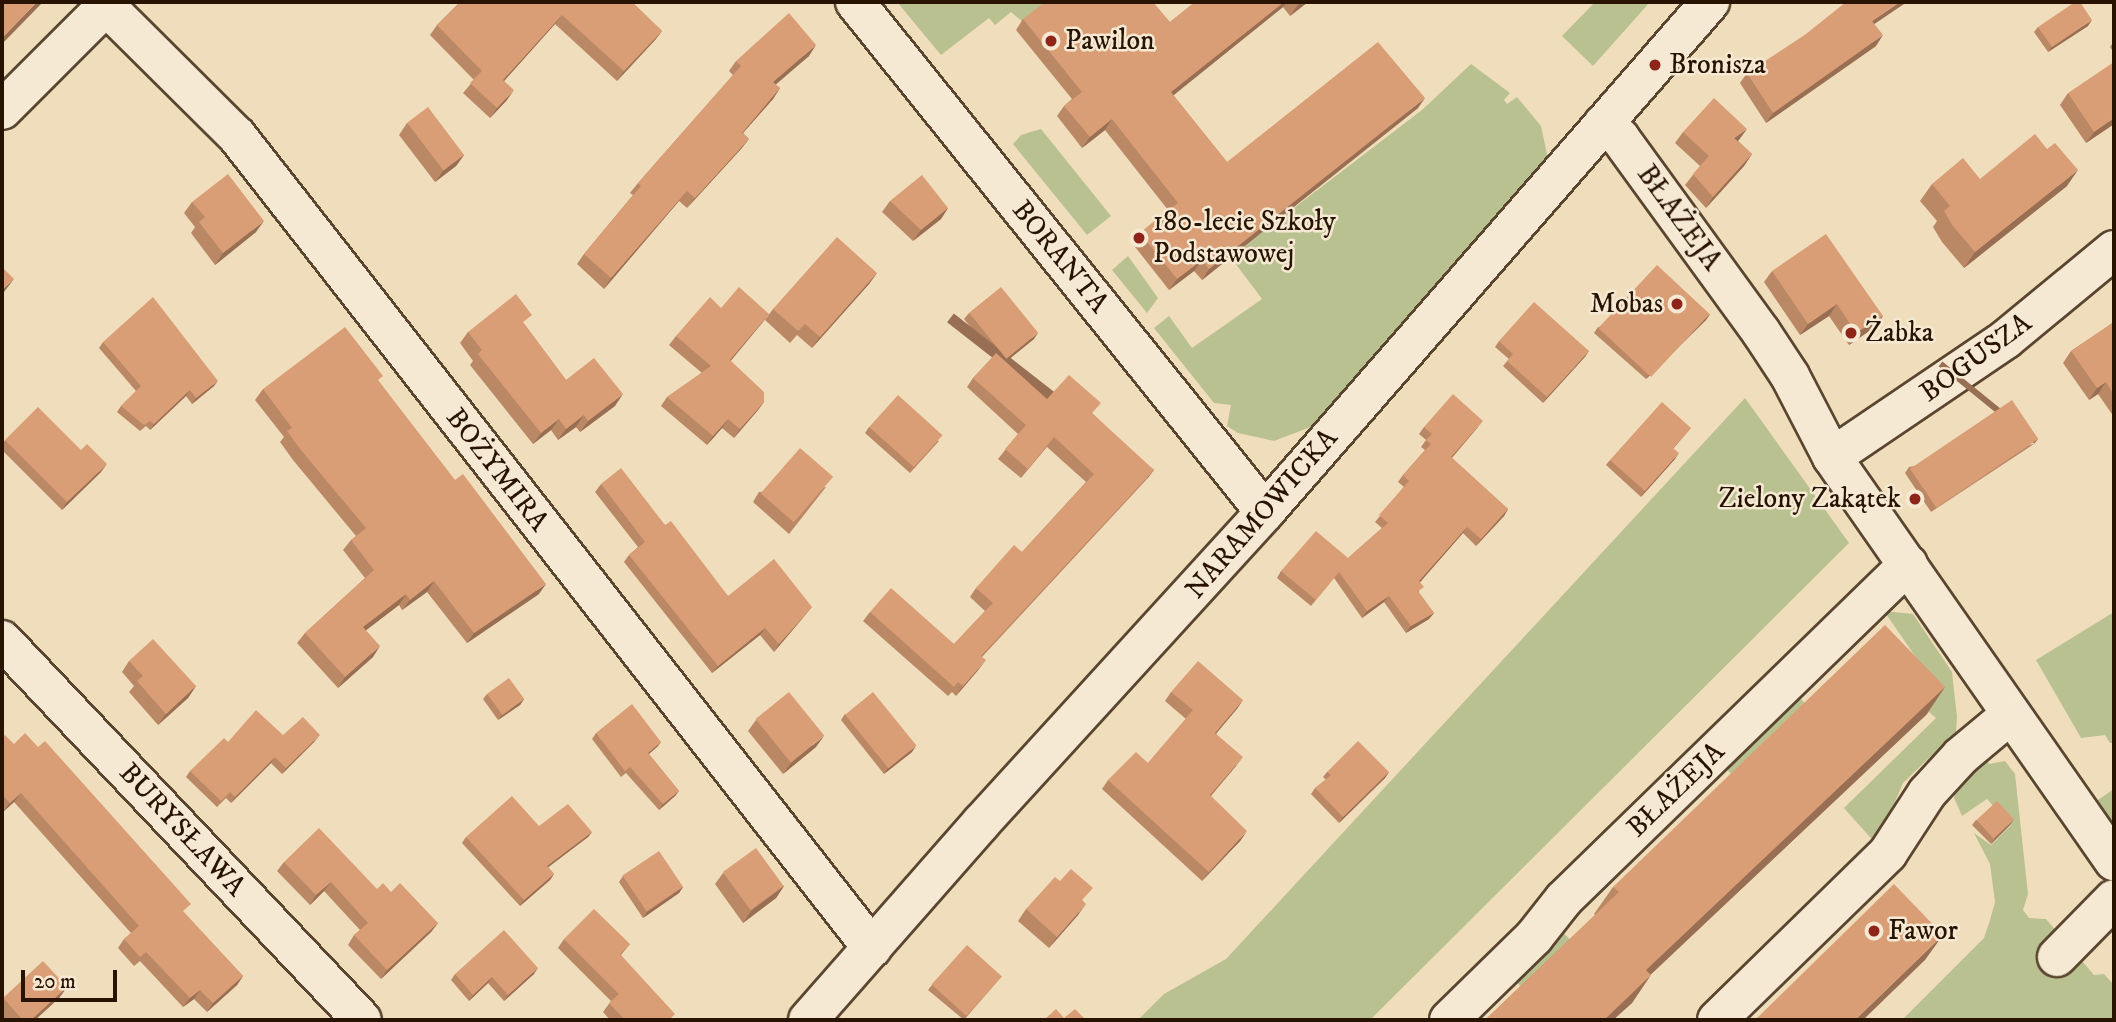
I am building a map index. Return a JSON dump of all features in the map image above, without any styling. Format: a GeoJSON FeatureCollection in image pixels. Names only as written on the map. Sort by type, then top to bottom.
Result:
{"type":"FeatureCollection","features":[{"type":"Feature","properties":{"kind":"street","name":"BORANTA"},"geometry":{"type":"LineString","coordinates":[[855,2],[1265,512]]}},
{"type":"Feature","properties":{"kind":"street","name":"NARAMOWICKA"},"geometry":{"type":"LineString","coordinates":[[808,1020],[1265,512],[1710,2]]}},
{"type":"Feature","properties":{"kind":"street"},"geometry":{"type":"LineString","coordinates":[[2,110],[108,4]]}},
{"type":"Feature","properties":{"kind":"street","name":"BOŻYMIRA"},"geometry":{"type":"LineString","coordinates":[[108,4],[237,136],[872,948]]}},
{"type":"Feature","properties":{"kind":"street","name":"BŁAŻEJA"},"geometry":{"type":"LineString","coordinates":[[1603,124],[1620,138],[1761,332],[1832,457],[2114,861]]}},
{"type":"Feature","properties":{"kind":"street","name":"BOGUSZA"},"geometry":{"type":"LineString","coordinates":[[1832,457],[2006,339],[2114,250]]}},
{"type":"Feature","properties":{"kind":"street","name":"BŁAŻEJA"},"geometry":{"type":"LineString","coordinates":[[1449,1020],[1534,937],[1564,899],[1908,564]]}},
{"type":"Feature","properties":{"kind":"street","name":"BURYSŁAWA"},"geometry":{"type":"LineString","coordinates":[[2,640],[362,1020]]}},
{"type":"Feature","properties":{"kind":"street"},"geometry":{"type":"LineString","coordinates":[[1717,1020],[1888,853],[1927,793],[1961,755],[2010,715]]}},
{"type":"Feature","properties":{"kind":"street"},"geometry":{"type":"LineString","coordinates":[[2057,957],[2114,899]]}},
{"type":"Feature","properties":{"kind":"green space"},"geometry":{"type":"Polygon","coordinates":[[[897,2],[1051,2],[1024,23],[1011,12],[995,25],[989,18],[941,55],[897,2]]]}},
{"type":"Feature","properties":{"kind":"green space"},"geometry":{"type":"Polygon","coordinates":[[[1595,2],[1650,2],[1593,66],[1562,36],[1595,2]]]}},
{"type":"Feature","properties":{"kind":"green space"},"geometry":{"type":"Polygon","coordinates":[[[1471,64],[1510,93],[1504,100],[1507,104],[1517,97],[1541,126],[1549,163],[1534,181],[1530,178],[1313,426],[1274,441],[1238,433],[1227,426],[1231,405],[1214,403],[1154,328],[1169,316],[1192,348],[1262,299],[1232,259],[1239,250],[1422,110],[1471,64]]]}},
{"type":"Feature","properties":{"kind":"green space"},"geometry":{"type":"Polygon","coordinates":[[[1041,129],[1111,216],[1087,235],[1013,144],[1021,135],[1041,129]]]}},
{"type":"Feature","properties":{"kind":"green space"},"geometry":{"type":"Polygon","coordinates":[[[1128,256],[1158,298],[1147,313],[1112,270],[1128,256]]]}},
{"type":"Feature","properties":{"kind":"green space"},"geometry":{"type":"Polygon","coordinates":[[[1745,398],[1849,543],[1370,1020],[1138,1020],[1164,994],[1226,959],[1745,398]]]}},
{"type":"Feature","properties":{"kind":"green space"},"geometry":{"type":"Polygon","coordinates":[[[1884,611],[1913,614],[1952,672],[1957,717],[1956,732],[1903,783],[1877,845],[1844,808],[1936,718],[1929,712],[1926,715],[1917,659],[1884,611]]]}},
{"type":"Feature","properties":{"kind":"green space"},"geometry":{"type":"Polygon","coordinates":[[[2114,612],[2114,743],[2110,743],[2105,735],[2081,738],[2036,660],[2114,612]]]}},
{"type":"Feature","properties":{"kind":"green space"},"geometry":{"type":"Polygon","coordinates":[[[1800,698],[1809,708],[1733,776],[1724,766],[1800,698]]]}},
{"type":"Feature","properties":{"kind":"green space"},"geometry":{"type":"Polygon","coordinates":[[[1983,755],[1989,764],[2005,761],[2015,774],[2028,894],[2023,910],[2029,918],[2046,919],[2094,975],[2104,974],[2114,985],[2114,1020],[1902,1020],[1984,938],[1990,920],[1995,902],[1990,864],[1974,833],[1991,845],[2011,825],[1987,799],[1962,816],[1954,798],[1955,789],[1983,755]]]}},
{"type":"Feature","properties":{"kind":"green space"},"geometry":{"type":"Polygon","coordinates":[[[2114,789],[2114,821],[2089,806],[2114,789]]]}},
{"type":"Feature","properties":{"kind":"green space"},"geometry":{"type":"Polygon","coordinates":[[[1560,930],[1575,944],[1526,991],[1516,982],[1549,949],[1560,930]]]}},
{"type":"Feature","properties":{"kind":"building"},"geometry":{"type":"Polygon","coordinates":[[[2,2],[37,2],[2,38],[2,2]]]}},
{"type":"Feature","properties":{"kind":"building"},"geometry":{"type":"Polygon","coordinates":[[[461,2],[632,2],[662,31],[624,71],[562,15],[503,80],[514,90],[497,108],[470,83],[482,71],[437,25],[461,2]]]}},
{"type":"Feature","properties":{"kind":"building"},"geometry":{"type":"Polygon","coordinates":[[[1045,2],[1153,2],[1170,22],[1195,2],[1284,2],[1171,92],[1227,162],[1378,42],[1425,98],[1209,269],[1202,260],[1177,279],[1140,233],[1178,203],[1112,119],[1090,137],[1064,106],[1082,92],[1023,19],[1045,2]]]}},
{"type":"Feature","properties":{"kind":"building"},"geometry":{"type":"Polygon","coordinates":[[[1846,2],[1900,2],[1872,21],[1883,35],[1773,113],[1747,73],[1806,34],[1846,2]]]}},
{"type":"Feature","properties":{"kind":"building"},"geometry":{"type":"Polygon","coordinates":[[[2075,2],[2080,2],[2092,20],[2052,47],[2038,27],[2075,2]]]}},
{"type":"Feature","properties":{"kind":"building"},"geometry":{"type":"Polygon","coordinates":[[[789,13],[816,45],[773,82],[780,88],[742,133],[749,139],[695,198],[687,191],[611,278],[584,254],[641,186],[638,183],[741,66],[736,61],[789,13]]]}},
{"type":"Feature","properties":{"kind":"building"},"geometry":{"type":"Polygon","coordinates":[[[2114,62],[2114,118],[2094,132],[2068,93],[2114,62]]]}},
{"type":"Feature","properties":{"kind":"building"},"geometry":{"type":"Polygon","coordinates":[[[1714,98],[1747,129],[1734,138],[1752,154],[1713,197],[1693,174],[1709,156],[1683,132],[1714,98]]]}},
{"type":"Feature","properties":{"kind":"building"},"geometry":{"type":"Polygon","coordinates":[[[428,107],[464,155],[443,171],[407,123],[428,107]]]}},
{"type":"Feature","properties":{"kind":"building"},"geometry":{"type":"Polygon","coordinates":[[[2035,134],[2047,149],[2055,143],[2078,170],[1975,252],[1953,226],[1944,211],[1950,206],[1932,184],[1963,158],[1980,179],[2035,134]]]}},
{"type":"Feature","properties":{"kind":"building"},"geometry":{"type":"Polygon","coordinates":[[[228,174],[264,221],[223,253],[199,222],[205,217],[192,202],[228,174]]]}},
{"type":"Feature","properties":{"kind":"building"},"geometry":{"type":"Polygon","coordinates":[[[922,175],[948,208],[921,230],[890,201],[922,175]]]}},
{"type":"Feature","properties":{"kind":"building"},"geometry":{"type":"Polygon","coordinates":[[[1826,234],[1883,316],[1856,333],[1837,304],[1808,324],[1772,271],[1826,234]]]}},
{"type":"Feature","properties":{"kind":"building"},"geometry":{"type":"Polygon","coordinates":[[[837,237],[877,273],[820,337],[805,324],[798,331],[773,309],[837,237]]]}},
{"type":"Feature","properties":{"kind":"building"},"geometry":{"type":"Polygon","coordinates":[[[1657,265],[1710,314],[1651,377],[1598,328],[1657,265]]]}},
{"type":"Feature","properties":{"kind":"building"},"geometry":{"type":"Polygon","coordinates":[[[2,267],[14,279],[2,290],[2,267]]]}},
{"type":"Feature","properties":{"kind":"building"},"geometry":{"type":"Polygon","coordinates":[[[739,287],[769,314],[730,360],[764,392],[764,402],[740,429],[728,419],[713,436],[667,397],[711,366],[676,336],[710,297],[721,308],[739,287]]]}},
{"type":"Feature","properties":{"kind":"building"},"geometry":{"type":"Polygon","coordinates":[[[1001,287],[1038,333],[1006,359],[969,313],[1001,287]]]}},
{"type":"Feature","properties":{"kind":"building"},"geometry":{"type":"Polygon","coordinates":[[[516,294],[532,315],[523,322],[566,380],[594,358],[623,394],[588,421],[584,415],[566,429],[559,419],[541,433],[478,354],[482,350],[468,332],[516,294]]]}},
{"type":"Feature","properties":{"kind":"building"},"geometry":{"type":"Polygon","coordinates":[[[153,297],[218,381],[196,398],[190,390],[154,424],[150,421],[144,425],[121,406],[141,386],[103,342],[153,297]]]}},
{"type":"Feature","properties":{"kind":"building"},"geometry":{"type":"Polygon","coordinates":[[[1534,302],[1589,351],[1547,397],[1507,361],[1513,354],[1499,341],[1534,302]]]}},
{"type":"Feature","properties":{"kind":"building"},"geometry":{"type":"Polygon","coordinates":[[[2114,322],[2114,395],[2106,382],[2097,388],[2071,351],[2114,322]]]}},
{"type":"Feature","properties":{"kind":"building"},"geometry":{"type":"Polygon","coordinates":[[[345,327],[383,376],[378,380],[455,480],[463,474],[546,584],[474,633],[434,581],[410,600],[406,594],[363,627],[380,646],[345,677],[305,633],[374,570],[351,540],[366,528],[300,449],[287,431],[292,428],[263,389],[345,327]]]}},
{"type":"Feature","properties":{"kind":"building"},"geometry":{"type":"Polygon","coordinates":[[[996,353],[1047,399],[1069,375],[1101,403],[1092,413],[1154,470],[981,656],[986,660],[963,686],[958,682],[954,687],[870,612],[891,588],[954,644],[993,603],[976,588],[1014,545],[1022,552],[1094,474],[1054,437],[1028,469],[1005,449],[1026,425],[973,378],[996,353]]]}},
{"type":"Feature","properties":{"kind":"building"},"geometry":{"type":"Polygon","coordinates":[[[1453,394],[1483,421],[1451,457],[1508,509],[1481,539],[1467,527],[1419,581],[1424,587],[1418,591],[1434,613],[1411,626],[1389,596],[1367,611],[1339,572],[1316,600],[1281,571],[1316,531],[1348,558],[1388,523],[1379,515],[1409,481],[1403,475],[1431,444],[1426,440],[1432,434],[1424,427],[1453,394]]]}},
{"type":"Feature","properties":{"kind":"building"},"geometry":{"type":"Polygon","coordinates":[[[898,395],[943,435],[914,467],[869,427],[898,395]]]}},
{"type":"Feature","properties":{"kind":"building"},"geometry":{"type":"Polygon","coordinates":[[[2012,400],[2038,439],[1936,508],[1910,469],[2012,400]]]}},
{"type":"Feature","properties":{"kind":"building"},"geometry":{"type":"Polygon","coordinates":[[[1662,402],[1691,428],[1673,448],[1679,453],[1645,491],[1610,460],[1662,402]]]}},
{"type":"Feature","properties":{"kind":"building"},"geometry":{"type":"Polygon","coordinates":[[[38,407],[81,450],[87,444],[107,464],[67,502],[5,440],[38,407]]]}},
{"type":"Feature","properties":{"kind":"building"},"geometry":{"type":"Polygon","coordinates":[[[800,448],[833,477],[794,522],[761,493],[800,448]]]}},
{"type":"Feature","properties":{"kind":"building"},"geometry":{"type":"Polygon","coordinates":[[[621,468],[665,525],[671,521],[728,596],[774,559],[812,607],[779,644],[765,628],[718,666],[629,555],[645,542],[601,484],[621,468]]]}},
{"type":"Feature","properties":{"kind":"building"},"geometry":{"type":"Polygon","coordinates":[[[1885,625],[1945,687],[1646,970],[1651,975],[1604,1020],[1485,1020],[1619,892],[1613,887],[1885,625]]]}},
{"type":"Feature","properties":{"kind":"building"},"geometry":{"type":"Polygon","coordinates":[[[153,639],[196,686],[166,714],[137,681],[143,676],[129,661],[153,639]]]}},
{"type":"Feature","properties":{"kind":"building"},"geometry":{"type":"Polygon","coordinates":[[[1198,661],[1243,700],[1215,733],[1243,757],[1210,795],[1247,831],[1209,872],[1108,780],[1136,752],[1148,763],[1193,710],[1171,692],[1198,661]]]}},
{"type":"Feature","properties":{"kind":"building"},"geometry":{"type":"Polygon","coordinates":[[[509,678],[524,699],[502,715],[487,694],[509,678]]]}},
{"type":"Feature","properties":{"kind":"building"},"geometry":{"type":"Polygon","coordinates":[[[789,692],[824,736],[791,763],[756,719],[789,692]]]}},
{"type":"Feature","properties":{"kind":"building"},"geometry":{"type":"Polygon","coordinates":[[[873,692],[916,746],[888,768],[845,715],[873,692]]]}},
{"type":"Feature","properties":{"kind":"building"},"geometry":{"type":"Polygon","coordinates":[[[632,704],[661,742],[648,753],[679,791],[663,804],[630,767],[625,771],[596,733],[632,704]]]}},
{"type":"Feature","properties":{"kind":"building"},"geometry":{"type":"Polygon","coordinates":[[[256,710],[283,735],[303,717],[320,735],[286,768],[275,757],[235,797],[230,792],[221,801],[190,771],[224,738],[228,742],[256,710]]]}},
{"type":"Feature","properties":{"kind":"building"},"geometry":{"type":"Polygon","coordinates":[[[25,733],[38,747],[45,741],[191,904],[183,911],[243,976],[213,1003],[200,990],[190,998],[146,952],[140,957],[124,939],[139,926],[21,793],[10,803],[2,794],[2,738],[5,735],[14,744],[25,733]]]}},
{"type":"Feature","properties":{"kind":"building"},"geometry":{"type":"Polygon","coordinates":[[[1358,741],[1389,772],[1343,817],[1315,788],[1331,775],[1327,772],[1358,741]]]}},
{"type":"Feature","properties":{"kind":"building"},"geometry":{"type":"Polygon","coordinates":[[[512,796],[539,826],[568,804],[592,832],[547,866],[554,874],[524,900],[466,837],[512,796]]]}},
{"type":"Feature","properties":{"kind":"building"},"geometry":{"type":"Polygon","coordinates":[[[1997,801],[2014,819],[1994,838],[1977,820],[1997,801]]]}},
{"type":"Feature","properties":{"kind":"building"},"geometry":{"type":"Polygon","coordinates":[[[319,828],[377,889],[383,883],[391,892],[400,883],[438,923],[387,970],[354,935],[368,923],[331,882],[316,895],[284,862],[319,828]]]}},
{"type":"Feature","properties":{"kind":"building"},"geometry":{"type":"Polygon","coordinates":[[[756,848],[784,886],[750,910],[723,872],[756,848]]]}},
{"type":"Feature","properties":{"kind":"building"},"geometry":{"type":"Polygon","coordinates":[[[659,851],[683,887],[647,911],[623,876],[659,851]]]}},
{"type":"Feature","properties":{"kind":"building"},"geometry":{"type":"Polygon","coordinates":[[[1071,869],[1093,888],[1082,900],[1086,904],[1057,937],[1026,909],[1055,877],[1060,881],[1071,869]]]}},
{"type":"Feature","properties":{"kind":"building"},"geometry":{"type":"Polygon","coordinates":[[[1894,884],[1943,935],[1855,1020],[1755,1020],[1894,884]]]}},
{"type":"Feature","properties":{"kind":"building"},"geometry":{"type":"Polygon","coordinates":[[[594,909],[630,944],[620,954],[675,1014],[669,1020],[625,1020],[609,1003],[619,994],[564,939],[594,909]]]}},
{"type":"Feature","properties":{"kind":"building"},"geometry":{"type":"Polygon","coordinates":[[[504,930],[538,968],[508,995],[492,977],[473,995],[455,974],[504,930]]]}},
{"type":"Feature","properties":{"kind":"building"},"geometry":{"type":"Polygon","coordinates":[[[967,945],[1002,976],[966,1016],[932,984],[967,945]]]}},
{"type":"Feature","properties":{"kind":"building"},"geometry":{"type":"Polygon","coordinates":[[[43,961],[67,987],[31,1020],[23,1020],[3,998],[43,961]]]}},
{"type":"Feature","properties":{"kind":"building"},"geometry":{"type":"Polygon","coordinates":[[[1056,1009],[1064,1018],[1075,1009],[1086,1020],[1044,1020],[1056,1009]]]}},
{"type":"Feature","properties":{"kind":"place","name":"Pawilon"},"geometry":{"type":"Point","coordinates":[1051,41]}},
{"type":"Feature","properties":{"kind":"place","name":"Bronisza"},"geometry":{"type":"Point","coordinates":[1655,65]}},
{"type":"Feature","properties":{"kind":"place","name":"180-lecie Szkoły Podstawowej"},"geometry":{"type":"Point","coordinates":[1139,238]}},
{"type":"Feature","properties":{"kind":"place","name":"Mobas"},"geometry":{"type":"Point","coordinates":[1677,304]}},
{"type":"Feature","properties":{"kind":"place","name":"Żabka"},"geometry":{"type":"Point","coordinates":[1851,333]}},
{"type":"Feature","properties":{"kind":"place","name":"Zielony Zakątek"},"geometry":{"type":"Point","coordinates":[1915,499]}},
{"type":"Feature","properties":{"kind":"place","name":"Fawor"},"geometry":{"type":"Point","coordinates":[1874,931]}}]}
